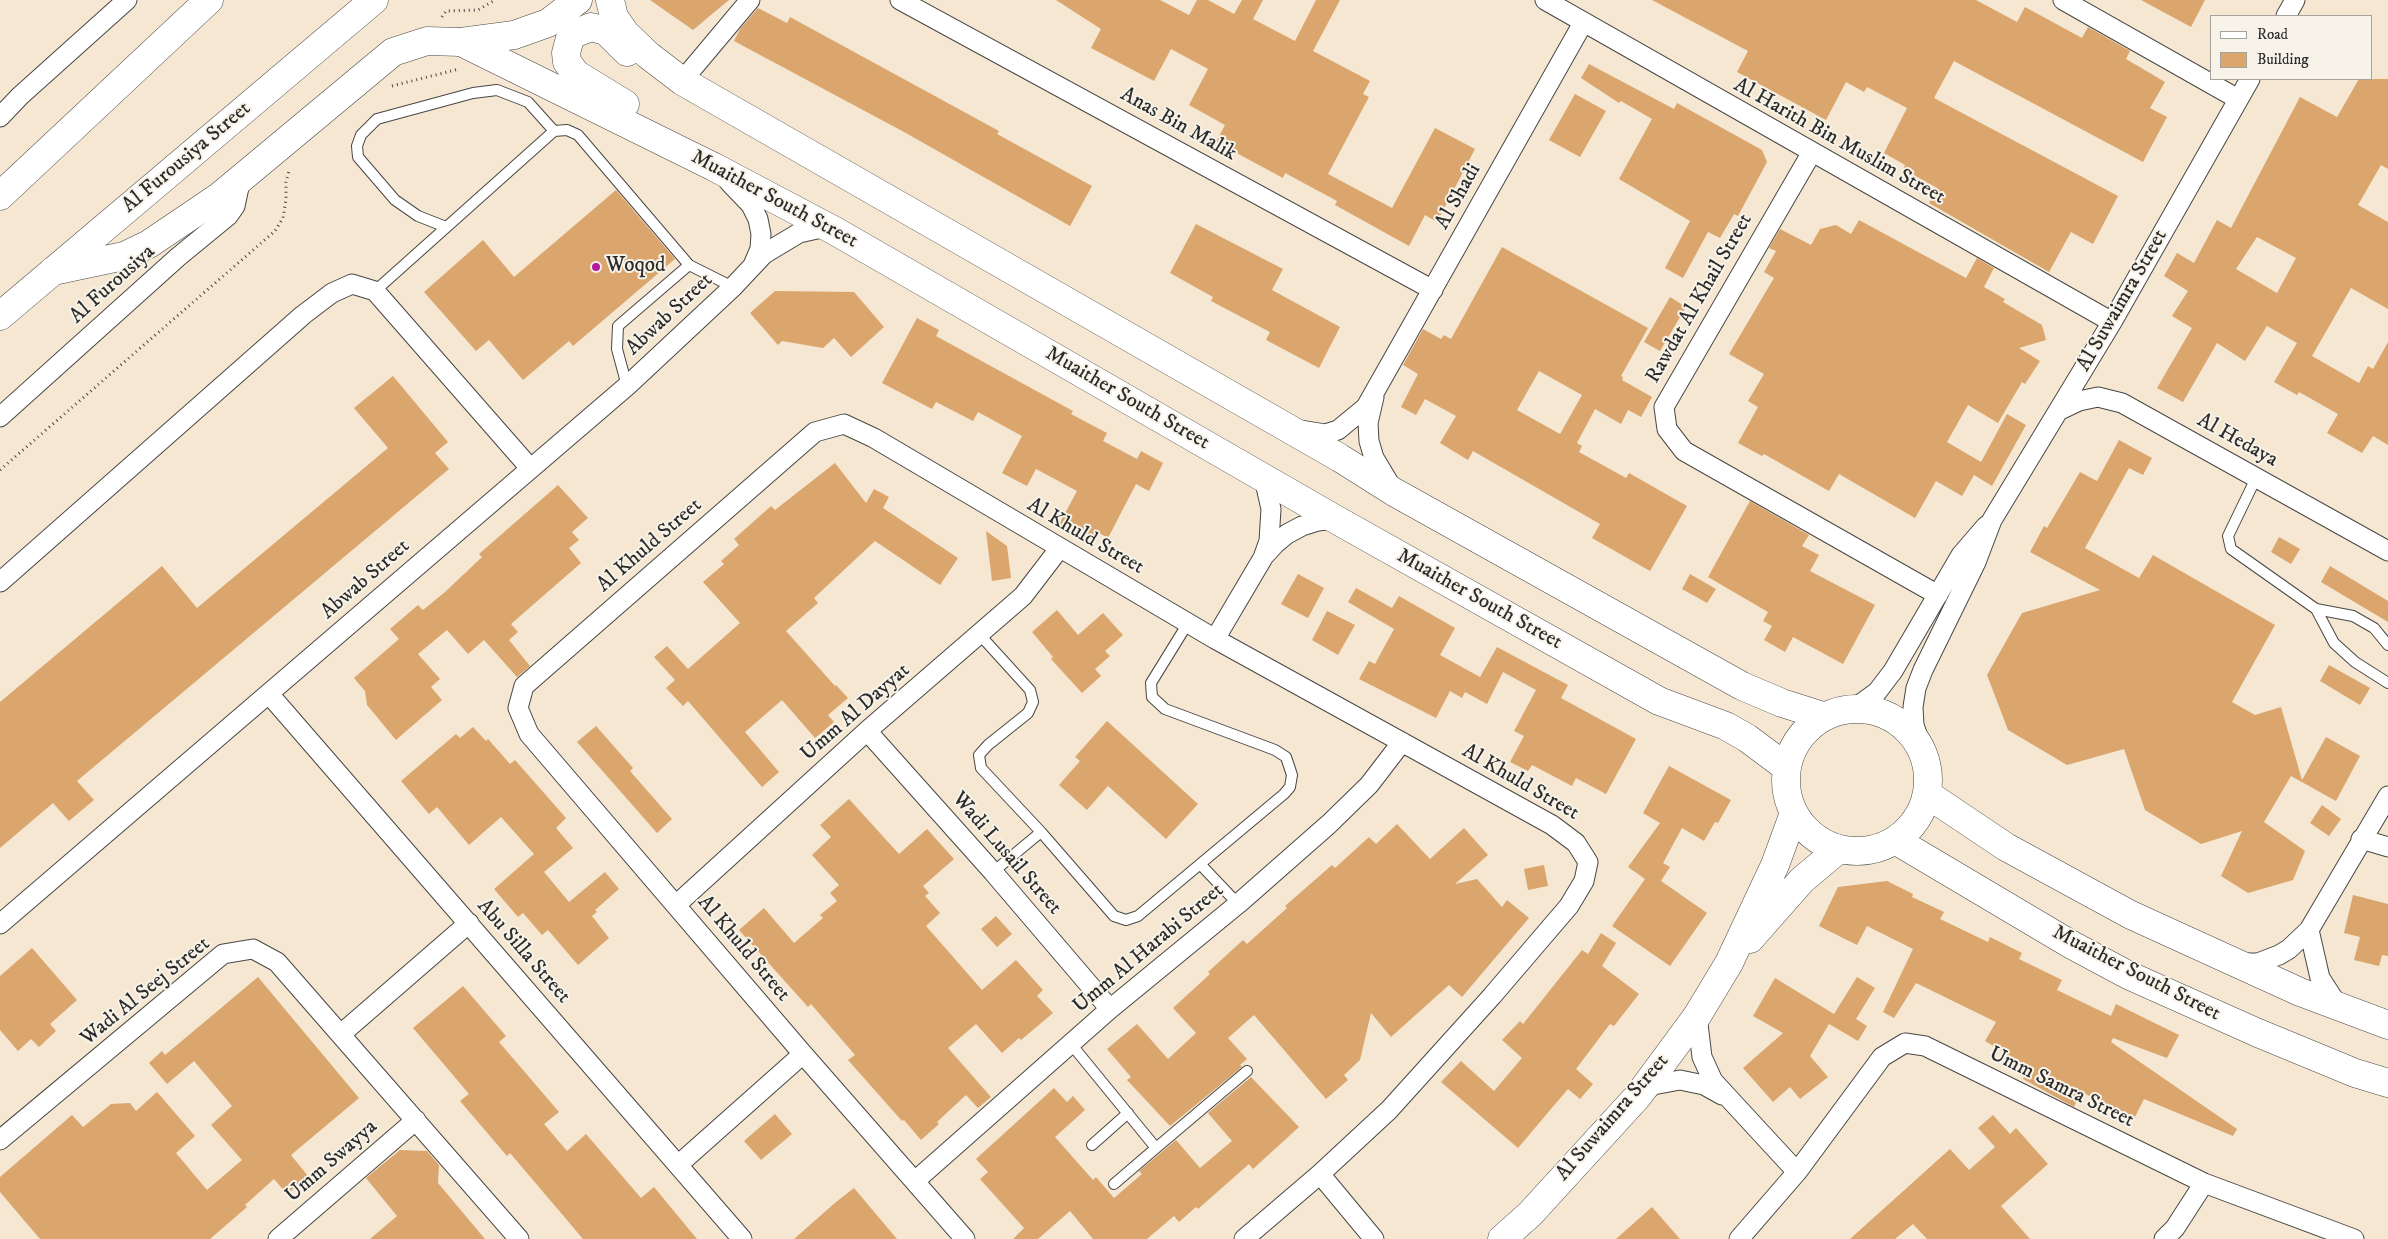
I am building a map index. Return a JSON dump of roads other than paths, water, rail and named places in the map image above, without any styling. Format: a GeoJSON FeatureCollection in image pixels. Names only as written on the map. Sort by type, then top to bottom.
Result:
{"type":"FeatureCollection","features":[{"type":"Feature","properties":{"kind":"main road"},"geometry":{"type":"LineString","coordinates":[[0,196],[209,0]]}},
{"type":"Feature","properties":{"kind":"main road","name":"Al Furousiya Street"},"geometry":{"type":"LineString","coordinates":[[0,316],[374,0]]}},
{"type":"Feature","properties":{"kind":"main road"},"geometry":{"type":"LineString","coordinates":[[53,271],[124,256],[141,249],[220,196],[388,55],[416,43],[463,54],[505,37],[531,30],[563,13],[578,0]]}},
{"type":"Feature","properties":{"kind":"main road"},"geometry":{"type":"LineString","coordinates":[[610,0],[614,17],[626,34],[648,55],[682,81],[1394,492],[1742,686],[1782,703],[1823,716]]}},
{"type":"Feature","properties":{"kind":"main road"},"geometry":{"type":"LineString","coordinates":[[682,81],[642,66],[612,36],[599,28],[591,27],[576,33],[567,46],[567,62],[576,74],[660,126],[714,167]]}},
{"type":"Feature","properties":{"kind":"main road","name":"Muaither South Street"},"geometry":{"type":"LineString","coordinates":[[463,54],[714,167],[826,227],[1335,520],[1659,701],[1726,726],[1747,738],[1786,767]]}},
{"type":"Feature","properties":{"kind":"main road"},"geometry":{"type":"LineString","coordinates":[[1855,708],[1882,713],[1897,721],[1920,743],[1928,769],[1927,794],[1919,816],[1904,834],[1895,840],[1867,851],[1839,849],[1824,843],[1809,833],[1794,813],[1786,792],[1786,767],[1799,738],[1823,716],[1844,709],[1855,708]]}},
{"type":"Feature","properties":{"kind":"main road"},"geometry":{"type":"LineString","coordinates":[[1927,794],[2006,847],[2131,915],[2235,963],[2388,1026]]}},
{"type":"Feature","properties":{"kind":"main road","name":"Al Suwaimra Street"},"geometry":{"type":"LineString","coordinates":[[1502,1239],[1530,1214],[1638,1096],[1697,1016],[1729,962],[1775,865],[1794,813]]}},
{"type":"Feature","properties":{"kind":"main road","name":"Muaither South Street"},"geometry":{"type":"LineString","coordinates":[[1895,840],[2072,945],[2128,974],[2258,1033],[2355,1073],[2388,1083]]}},
{"type":"Feature","properties":{"kind":"main road","name":"Al Suwaimra Street"},"geometry":{"type":"LineString","coordinates":[[1729,962],[1802,880],[1839,849]]}},
{"type":"Feature","properties":{"kind":"street"},"geometry":{"type":"LineString","coordinates":[[0,117],[20,96],[127,0]]}},
{"type":"Feature","properties":{"kind":"street"},"geometry":{"type":"LineString","coordinates":[[682,81],[750,0]]}},
{"type":"Feature","properties":{"kind":"street","name":"Anas Bin Malik"},"geometry":{"type":"LineString","coordinates":[[900,0],[1433,290]]}},
{"type":"Feature","properties":{"kind":"street","name":"Al Harith Bin Muslim Street"},"geometry":{"type":"LineString","coordinates":[[1544,0],[2112,322]]}},
{"type":"Feature","properties":{"kind":"street"},"geometry":{"type":"LineString","coordinates":[[2063,0],[2238,99]]}},
{"type":"Feature","properties":{"kind":"street"},"geometry":{"type":"LineString","coordinates":[[2287,15],[2295,0]]}},
{"type":"Feature","properties":{"kind":"street","name":"Al Shadi"},"geometry":{"type":"LineString","coordinates":[[1286,428],[1325,434],[1338,430],[1366,407],[1583,23]]}},
{"type":"Feature","properties":{"kind":"street","name":"Al Suwaimra Street"},"geometry":{"type":"LineString","coordinates":[[1855,708],[1876,692],[1893,671],[1961,555],[1992,520],[2112,322],[2249,80]]}},
{"type":"Feature","properties":{"kind":"street","name":"Rawdat Al Khail Street"},"geometry":{"type":"LineString","coordinates":[[1812,152],[1664,407],[1668,428],[1684,451],[1938,595]]}},
{"type":"Feature","properties":{"kind":"street","name":"Abwab Street"},"geometry":{"type":"LineString","coordinates":[[714,167],[751,205],[758,219],[761,234],[760,249],[754,263]]}},
{"type":"Feature","properties":{"kind":"street","name":"Al Furousiya"},"geometry":{"type":"LineString","coordinates":[[0,416],[178,257],[224,220],[234,206],[241,178]]}},
{"type":"Feature","properties":{"kind":"street","name":"Abwab Street"},"geometry":{"type":"LineString","coordinates":[[0,924],[626,386],[733,288],[754,263],[787,238],[826,227]]}},
{"type":"Feature","properties":{"kind":"street"},"geometry":{"type":"LineString","coordinates":[[0,582],[319,301],[332,292],[352,284],[375,292],[530,468]]}},
{"type":"Feature","properties":{"kind":"street","name":"Al Shadi"},"geometry":{"type":"LineString","coordinates":[[1375,393],[1368,423],[1369,442],[1374,458],[1394,492]]}},
{"type":"Feature","properties":{"kind":"street","name":"Al Hedaya"},"geometry":{"type":"LineString","coordinates":[[2058,411],[2079,401],[2098,397],[2122,403],[2388,551]]}},
{"type":"Feature","properties":{"kind":"street","name":"Al Khuld Street"},"geometry":{"type":"LineString","coordinates":[[965,1239],[803,1054],[529,734],[518,708],[524,686],[815,432],[844,424],[874,438],[1215,640],[1552,825],[1576,842],[1588,862],[1584,881],[1569,906],[1486,1003],[1389,1110],[1320,1174],[1244,1239]]}},
{"type":"Feature","properties":{"kind":"street"},"geometry":{"type":"LineString","coordinates":[[1215,640],[1264,556],[1269,541],[1271,509],[1264,478]]}},
{"type":"Feature","properties":{"kind":"street"},"geometry":{"type":"LineString","coordinates":[[1264,556],[1287,534],[1318,521],[1335,520]]}},
{"type":"Feature","properties":{"kind":"street","name":"Al Suwaimra Street"},"geometry":{"type":"LineString","coordinates":[[1920,743],[1914,716],[1916,688],[1922,670],[1976,562],[1992,520]]}},
{"type":"Feature","properties":{"kind":"street","name":"Umm Al Dayyat"},"geometry":{"type":"LineString","coordinates":[[676,905],[867,731],[1023,596],[1059,549]]}},
{"type":"Feature","properties":{"kind":"street","name":"Abu Silla Street"},"geometry":{"type":"LineString","coordinates":[[269,694],[742,1239]]}},
{"type":"Feature","properties":{"kind":"street","name":"Wadi Lusail Street"},"geometry":{"type":"LineString","coordinates":[[867,731],[993,872],[1110,1009]]}},
{"type":"Feature","properties":{"kind":"street","name":"Umm Al Harabi Street"},"geometry":{"type":"LineString","coordinates":[[915,1181],[1110,1009],[1238,904],[1329,824],[1369,785],[1402,742]]}},
{"type":"Feature","properties":{"kind":"street"},"geometry":{"type":"LineString","coordinates":[[2235,963],[2258,963],[2279,955],[2289,949],[2309,930],[2388,796]]}},
{"type":"Feature","properties":{"kind":"street"},"geometry":{"type":"LineString","coordinates":[[2361,840],[2388,847]]}},
{"type":"Feature","properties":{"kind":"street"},"geometry":{"type":"LineString","coordinates":[[341,1034],[469,923]]}},
{"type":"Feature","properties":{"kind":"street"},"geometry":{"type":"LineString","coordinates":[[2309,930],[2320,978],[2338,1006]]}},
{"type":"Feature","properties":{"kind":"street","name":"Wadi Al Seej Street"},"geometry":{"type":"LineString","coordinates":[[0,1140],[223,954],[253,949],[277,962],[519,1239]]}},
{"type":"Feature","properties":{"kind":"street"},"geometry":{"type":"LineString","coordinates":[[1697,1016],[1702,1057],[1713,1080],[1728,1099],[1797,1172]]}},
{"type":"Feature","properties":{"kind":"street","name":"Umm Samra Street"},"geometry":{"type":"LineString","coordinates":[[1739,1239],[1797,1172],[1882,1057],[1905,1043],[1925,1046],[2204,1183],[2354,1239]]}},
{"type":"Feature","properties":{"kind":"street"},"geometry":{"type":"LineString","coordinates":[[678,1165],[803,1054]]}},
{"type":"Feature","properties":{"kind":"street"},"geometry":{"type":"LineString","coordinates":[[1638,1096],[1653,1085],[1680,1080],[1704,1085],[1728,1099]]}},
{"type":"Feature","properties":{"kind":"street","name":"Umm Swayya"},"geometry":{"type":"LineString","coordinates":[[278,1239],[416,1120]]}},
{"type":"Feature","properties":{"kind":"street"},"geometry":{"type":"LineString","coordinates":[[1320,1174],[1374,1239]]}},
{"type":"Feature","properties":{"kind":"street"},"geometry":{"type":"LineString","coordinates":[[2164,1239],[2175,1228],[2204,1183]]}},
{"type":"Feature","properties":{"kind":"lane"},"geometry":{"type":"LineString","coordinates":[[446,227],[418,216],[395,200],[358,157],[357,146],[361,135],[377,120],[473,94],[497,90],[528,102],[554,131]]}},
{"type":"Feature","properties":{"kind":"lane"},"geometry":{"type":"LineString","coordinates":[[375,292],[554,131],[567,130],[578,135],[689,266],[733,288]]}},
{"type":"Feature","properties":{"kind":"lane"},"geometry":{"type":"LineString","coordinates":[[626,386],[617,349],[618,326],[689,266]]}},
{"type":"Feature","properties":{"kind":"lane"},"geometry":{"type":"LineString","coordinates":[[2256,478],[2228,536],[2231,549],[2316,609],[2353,616],[2374,628],[2388,644]]}},
{"type":"Feature","properties":{"kind":"lane"},"geometry":{"type":"LineString","coordinates":[[2316,609],[2334,643],[2355,662],[2388,683]]}},
{"type":"Feature","properties":{"kind":"lane"},"geometry":{"type":"LineString","coordinates":[[980,635],[1030,690],[1033,702],[1028,713],[988,745],[979,755],[981,768],[1041,832],[1114,916],[1126,920],[1138,916],[1201,865],[1290,787],[1292,775],[1286,757],[1275,750],[1165,709],[1152,697],[1151,683],[1188,623]]}},
{"type":"Feature","properties":{"kind":"lane"},"geometry":{"type":"LineString","coordinates":[[993,872],[1041,832]]}},
{"type":"Feature","properties":{"kind":"lane"},"geometry":{"type":"LineString","coordinates":[[1201,865],[1238,904]]}},
{"type":"Feature","properties":{"kind":"lane"},"geometry":{"type":"LineString","coordinates":[[1071,1044],[1156,1148]]}},
{"type":"Feature","properties":{"kind":"lane"},"geometry":{"type":"LineString","coordinates":[[1114,1184],[1247,1071]]}},
{"type":"Feature","properties":{"kind":"lane"},"geometry":{"type":"LineString","coordinates":[[1092,1144],[1128,1113]]}},
{"type":"Feature","properties":{"kind":"place","name":"Woqod"},"geometry":{"type":"Point","coordinates":[596,267]}}]}
